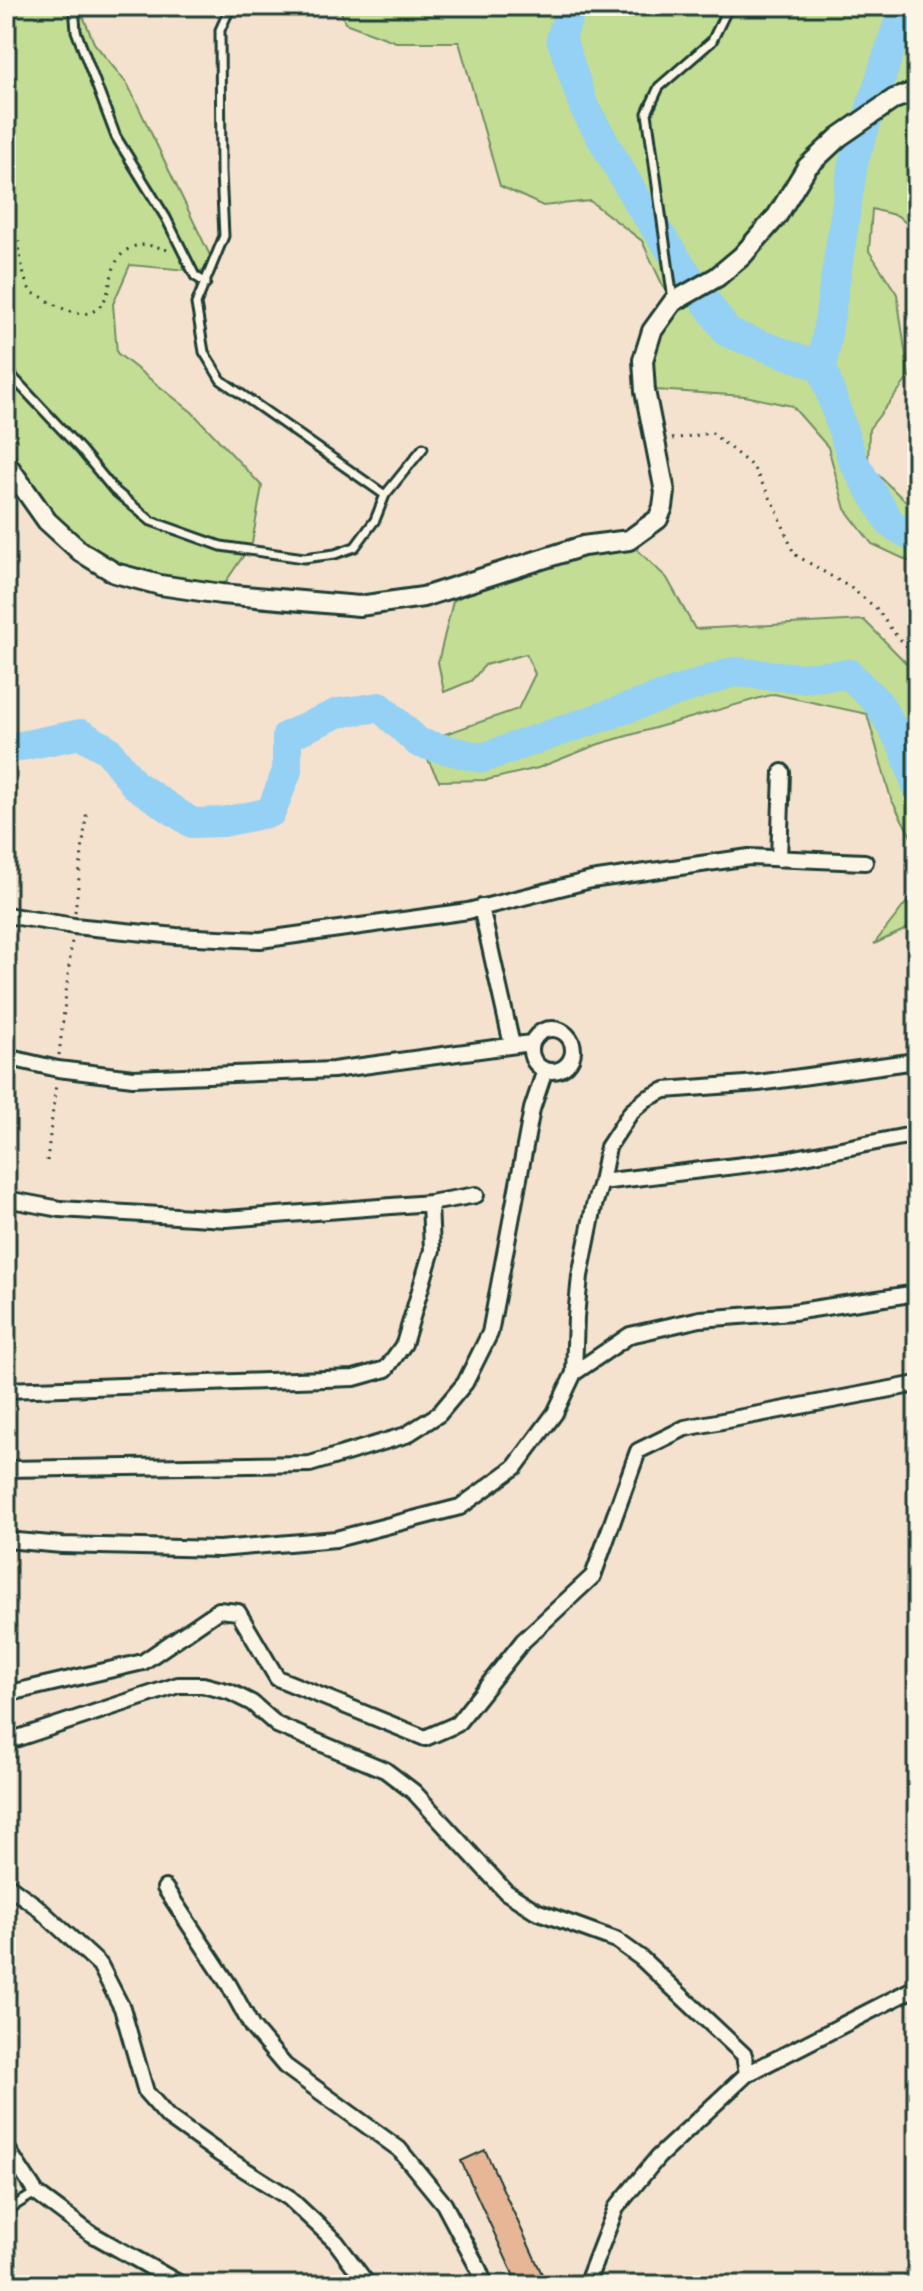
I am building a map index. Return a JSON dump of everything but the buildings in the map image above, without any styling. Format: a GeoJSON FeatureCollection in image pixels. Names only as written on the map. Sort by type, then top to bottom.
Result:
{"type":"FeatureCollection","features":[{"type":"Feature","properties":{"kind":"street"},"geometry":{"type":"LineString","coordinates":[[6,463],[47,521],[81,552],[115,573],[160,585],[221,594],[359,606],[423,597],[583,546],[629,540],[658,519],[665,492],[645,391],[643,360],[652,331],[673,302],[717,277],[742,256],[777,216],[807,167],[839,137],[894,99],[917,91]]}},
{"type":"Feature","properties":{"kind":"street"},"geometry":{"type":"LineString","coordinates":[[779,859],[782,772]]}},
{"type":"Feature","properties":{"kind":"street"},"geometry":{"type":"LineString","coordinates":[[6,915],[74,926],[260,940],[468,911],[591,880],[749,857],[865,862]]}},
{"type":"Feature","properties":{"kind":"street"},"geometry":{"type":"LineString","coordinates":[[481,907],[512,1045]]}},
{"type":"Feature","properties":{"kind":"street"},"geometry":{"type":"LineString","coordinates":[[548,1028],[559,1029],[569,1036],[574,1046],[573,1057],[566,1067],[556,1071],[545,1070],[536,1064],[531,1054],[531,1043],[538,1033],[548,1028]]}},
{"type":"Feature","properties":{"kind":"street"},"geometry":{"type":"LineString","coordinates":[[6,1057],[58,1069],[133,1078],[333,1070],[531,1043]]}},
{"type":"Feature","properties":{"kind":"street"},"geometry":{"type":"LineString","coordinates":[[6,1540],[62,1545],[219,1549],[336,1539],[460,1507],[515,1467],[555,1413],[574,1373],[580,1276],[594,1206],[608,1147],[631,1112],[646,1099],[665,1090],[758,1083],[916,1061]]}},
{"type":"Feature","properties":{"kind":"street"},"geometry":{"type":"LineString","coordinates":[[6,1469],[310,1464],[406,1435],[439,1414],[465,1383],[490,1333],[532,1109],[545,1070]]}},
{"type":"Feature","properties":{"kind":"street"},"geometry":{"type":"LineString","coordinates":[[601,1182],[785,1160],[917,1134]]}},
{"type":"Feature","properties":{"kind":"street"},"geometry":{"type":"LineString","coordinates":[[6,1199],[60,1209],[226,1219],[430,1203],[476,1195]]}},
{"type":"Feature","properties":{"kind":"street"},"geometry":{"type":"LineString","coordinates":[[6,1390],[354,1378],[386,1369],[404,1344],[432,1250],[430,1203]]}},
{"type":"Feature","properties":{"kind":"street"},"geometry":{"type":"LineString","coordinates":[[574,1373],[630,1335],[700,1319],[793,1312],[917,1293]]}},
{"type":"Feature","properties":{"kind":"street"},"geometry":{"type":"LineString","coordinates":[[6,1694],[143,1662],[219,1610],[238,1612],[277,1678],[425,1738],[457,1724],[523,1641],[593,1576],[638,1451],[685,1428],[917,1384]]}},
{"type":"Feature","properties":{"kind":"street"},"geometry":{"type":"LineString","coordinates":[[6,1742],[178,1685],[203,1685],[230,1692],[252,1703],[277,1725],[385,1770],[414,1792],[506,1892],[536,1911],[616,1940],[641,1958],[744,2055],[747,2074]]}},
{"type":"Feature","properties":{"kind":"street"},"geometry":{"type":"LineString","coordinates":[[6,1884],[36,1906],[100,1965],[122,2008],[146,2092],[168,2117],[288,2197],[336,2242],[368,2285]]}},
{"type":"Feature","properties":{"kind":"street"},"geometry":{"type":"LineString","coordinates":[[165,1888],[229,1985],[252,2027],[285,2066],[399,2149],[444,2204],[485,2285]]}},
{"type":"Feature","properties":{"kind":"street"},"geometry":{"type":"LineString","coordinates":[[586,2285],[616,2208],[658,2157],[747,2074],[917,1987]]}},
{"type":"Feature","properties":{"kind":"street"},"geometry":{"type":"LineString","coordinates":[[6,2147],[36,2193],[90,2233],[182,2285]]}},
{"type":"Feature","properties":{"kind":"lane"},"geometry":{"type":"LineString","coordinates":[[74,6],[76,31],[116,137],[166,218],[195,276],[206,283]]}},
{"type":"Feature","properties":{"kind":"lane"},"geometry":{"type":"LineString","coordinates":[[231,6],[220,30],[220,158],[224,236],[196,304],[204,352],[221,380],[385,495]]}},
{"type":"Feature","properties":{"kind":"lane"},"geometry":{"type":"LineString","coordinates":[[673,302],[647,113],[659,87],[712,41],[729,6]]}},
{"type":"Feature","properties":{"kind":"lane"},"geometry":{"type":"LineString","coordinates":[[6,370],[114,490],[151,521],[221,546],[304,558],[335,554],[355,547],[375,520],[385,495],[423,448]]}},
{"type":"Feature","properties":{"kind":"lane"},"geometry":{"type":"LineString","coordinates":[[6,2211],[36,2193]]}},
{"type":"Feature","properties":{"kind":"path"},"geometry":{"type":"LineString","coordinates":[[6,234],[18,237],[31,291],[57,307],[79,314],[96,310],[105,300],[115,260],[134,245],[148,244],[185,255]]}},
{"type":"Feature","properties":{"kind":"path"},"geometry":{"type":"LineString","coordinates":[[656,442],[712,433],[753,467],[776,508],[794,554],[851,588],[876,608],[917,657]]}},
{"type":"Feature","properties":{"kind":"path"},"geometry":{"type":"LineString","coordinates":[[47,1161],[87,809]]}},
{"type":"Feature","properties":{"kind":"green space"},"geometry":{"type":"Polygon","coordinates":[[[6,6],[79,6],[94,43],[128,85],[217,270],[130,265],[113,304],[117,353],[192,412],[262,486],[252,543],[218,593],[156,584],[77,550],[6,467],[6,6]]]}},
{"type":"Feature","properties":{"kind":"green space"},"geometry":{"type":"Polygon","coordinates":[[[339,6],[917,6],[917,233],[898,216],[872,209],[869,251],[897,294],[909,377],[869,429],[868,465],[903,499],[917,508],[917,565],[872,544],[845,509],[828,447],[792,406],[745,396],[641,389],[670,301],[642,241],[590,201],[543,206],[500,186],[459,42],[396,42],[345,23],[339,6]]]}},
{"type":"Feature","properties":{"kind":"green space"},"geometry":{"type":"Polygon","coordinates":[[[626,539],[667,578],[695,629],[864,620],[916,673],[917,848],[891,799],[867,714],[774,694],[599,744],[538,768],[487,780],[439,781],[419,743],[518,709],[535,674],[526,654],[485,665],[471,681],[444,692],[438,662],[453,601],[528,560],[626,539]]]}},
{"type":"Feature","properties":{"kind":"green space"},"geometry":{"type":"Polygon","coordinates":[[[917,889],[917,924],[874,944],[917,889]]]}},
{"type":"Feature","properties":{"kind":"waterway"},"geometry":{"type":"LineString","coordinates":[[572,6],[561,38],[584,107],[639,204],[728,333],[822,367],[853,461],[891,524],[917,539]]}},
{"type":"Feature","properties":{"kind":"waterway"},"geometry":{"type":"LineString","coordinates":[[822,367],[853,163],[904,6]]}},
{"type":"Feature","properties":{"kind":"waterway"},"geometry":{"type":"LineString","coordinates":[[6,749],[81,734],[108,750],[134,784],[192,823],[223,822],[271,812],[287,771],[287,736],[338,713],[380,707],[419,743],[482,758],[733,672],[801,678],[849,674],[879,704],[904,748],[917,787]]}}]}
